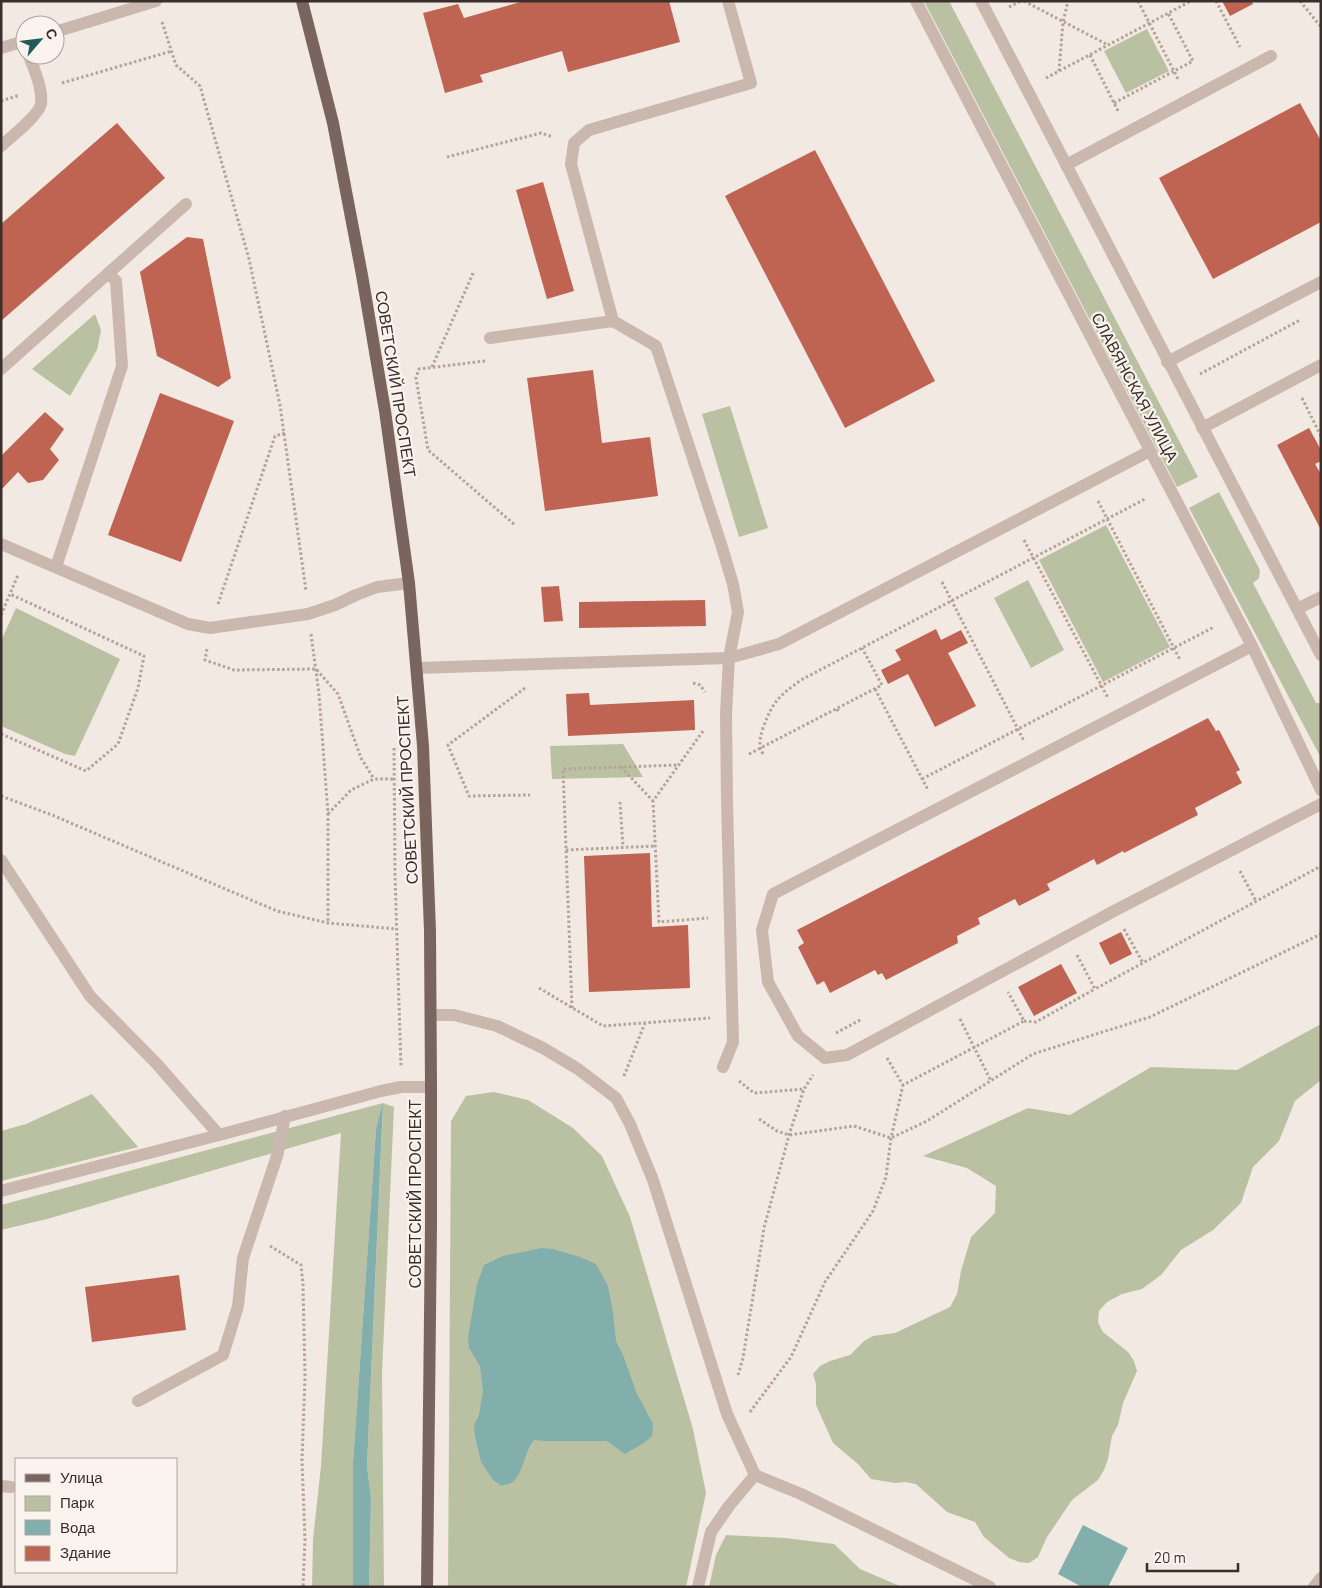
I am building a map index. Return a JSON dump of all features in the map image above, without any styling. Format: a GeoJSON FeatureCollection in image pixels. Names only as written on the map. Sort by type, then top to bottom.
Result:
{"type":"FeatureCollection","features":[{"type":"Feature","properties":{"kind":"main road","name":"СОВЕТСКИЙ ПРОСПЕКТ"},"geometry":{"type":"LineString","coordinates":[[302,1],[332,122],[362,275],[385,411],[408,583],[424,756],[431,1015],[431,1235],[427,1587]]}},
{"type":"Feature","properties":{"kind":"street"},"geometry":{"type":"LineString","coordinates":[[65,29],[156,1]]}},
{"type":"Feature","properties":{"kind":"street"},"geometry":{"type":"LineString","coordinates":[[612,321],[571,164],[574,143],[589,130],[751,82],[728,1]]}},
{"type":"Feature","properties":{"kind":"street","name":"СЛАВЯНСКАЯ УЛИЦА"},"geometry":{"type":"LineString","coordinates":[[916,1],[1252,646],[1321,790]]}},
{"type":"Feature","properties":{"kind":"street"},"geometry":{"type":"LineString","coordinates":[[981,1],[1321,655]]}},
{"type":"Feature","properties":{"kind":"street"},"geometry":{"type":"LineString","coordinates":[[1,48],[15,44]]}},
{"type":"Feature","properties":{"kind":"street"},"geometry":{"type":"LineString","coordinates":[[1066,165],[1271,56]]}},
{"type":"Feature","properties":{"kind":"street"},"geometry":{"type":"LineString","coordinates":[[1,146],[31,119],[41,106],[41,89],[33,65]]}},
{"type":"Feature","properties":{"kind":"street"},"geometry":{"type":"LineString","coordinates":[[1,369],[186,204]]}},
{"type":"Feature","properties":{"kind":"street"},"geometry":{"type":"LineString","coordinates":[[56,567],[122,366],[116,281],[108,273]]}},
{"type":"Feature","properties":{"kind":"street"},"geometry":{"type":"LineString","coordinates":[[1168,362],[1321,282]]}},
{"type":"Feature","properties":{"kind":"street"},"geometry":{"type":"LineString","coordinates":[[490,338],[612,321],[656,346],[721,544],[733,584],[738,612],[728,658],[726,764],[733,1042],[723,1067]]}},
{"type":"Feature","properties":{"kind":"street"},"geometry":{"type":"LineString","coordinates":[[1202,428],[1321,365]]}},
{"type":"Feature","properties":{"kind":"street"},"geometry":{"type":"LineString","coordinates":[[417,668],[728,658],[779,644],[1150,451]]}},
{"type":"Feature","properties":{"kind":"street"},"geometry":{"type":"LineString","coordinates":[[1,544],[188,624],[210,628],[308,614],[378,587],[408,583]]}},
{"type":"Feature","properties":{"kind":"street"},"geometry":{"type":"LineString","coordinates":[[1297,609],[1321,597]]}},
{"type":"Feature","properties":{"kind":"street"},"geometry":{"type":"LineString","coordinates":[[1252,646],[773,894],[762,930],[768,982],[798,1036],[825,1058],[847,1055],[1114,911],[1321,804]]}},
{"type":"Feature","properties":{"kind":"street"},"geometry":{"type":"LineString","coordinates":[[1,860],[90,996],[156,1063],[218,1135]]}},
{"type":"Feature","properties":{"kind":"street"},"geometry":{"type":"LineString","coordinates":[[431,1015],[454,1015],[497,1026],[543,1048],[578,1068],[616,1098],[630,1124],[653,1180],[727,1414],[755,1475],[801,1494],[990,1587]]}},
{"type":"Feature","properties":{"kind":"street"},"geometry":{"type":"LineString","coordinates":[[1,1191],[381,1091],[401,1087],[431,1087]]}},
{"type":"Feature","properties":{"kind":"street"},"geometry":{"type":"LineString","coordinates":[[138,1401],[223,1356],[238,1306],[243,1258],[278,1153],[285,1116]]}},
{"type":"Feature","properties":{"kind":"street"},"geometry":{"type":"LineString","coordinates":[[698,1587],[711,1532],[729,1506],[755,1475]]}},
{"type":"Feature","properties":{"kind":"street"},"geometry":{"type":"LineString","coordinates":[[1314,1587],[1321,1578]]}},
{"type":"Feature","properties":{"kind":"path"},"geometry":{"type":"LineString","coordinates":[[1009,7],[1023,1],[1108,46]]}},
{"type":"Feature","properties":{"kind":"path"},"geometry":{"type":"LineString","coordinates":[[1059,72],[1063,22],[1068,1]]}},
{"type":"Feature","properties":{"kind":"path"},"geometry":{"type":"LineString","coordinates":[[1138,1],[1189,100]]}},
{"type":"Feature","properties":{"kind":"path"},"geometry":{"type":"LineString","coordinates":[[1046,78],[1191,1]]}},
{"type":"Feature","properties":{"kind":"path"},"geometry":{"type":"LineString","coordinates":[[1216,1],[1251,67]]}},
{"type":"Feature","properties":{"kind":"path"},"geometry":{"type":"LineString","coordinates":[[1300,1],[1321,27]]}},
{"type":"Feature","properties":{"kind":"path"},"geometry":{"type":"LineString","coordinates":[[1114,103],[1193,61],[1168,13]]}},
{"type":"Feature","properties":{"kind":"path"},"geometry":{"type":"LineString","coordinates":[[161,18],[176,65],[200,86],[249,258],[285,433],[319,694],[328,814],[328,923]]}},
{"type":"Feature","properties":{"kind":"path"},"geometry":{"type":"LineString","coordinates":[[1,101],[172,51]]}},
{"type":"Feature","properties":{"kind":"path"},"geometry":{"type":"LineString","coordinates":[[1090,55],[1128,131]]}},
{"type":"Feature","properties":{"kind":"path"},"geometry":{"type":"LineString","coordinates":[[447,158],[541,133],[574,143]]}},
{"type":"Feature","properties":{"kind":"path"},"geometry":{"type":"LineString","coordinates":[[431,368],[474,272]]}},
{"type":"Feature","properties":{"kind":"path"},"geometry":{"type":"LineString","coordinates":[[1199,375],[1303,318]]}},
{"type":"Feature","properties":{"kind":"path"},"geometry":{"type":"LineString","coordinates":[[493,360],[419,369],[416,378],[428,450],[515,526]]}},
{"type":"Feature","properties":{"kind":"path"},"geometry":{"type":"LineString","coordinates":[[1293,380],[1321,436]]}},
{"type":"Feature","properties":{"kind":"path"},"geometry":{"type":"LineString","coordinates":[[285,433],[276,436],[210,628],[206,660],[234,670],[316,670],[338,694],[361,758],[374,779]]}},
{"type":"Feature","properties":{"kind":"path"},"geometry":{"type":"LineString","coordinates":[[1088,483],[1190,678]]}},
{"type":"Feature","properties":{"kind":"path"},"geometry":{"type":"LineString","coordinates":[[763,754],[760,749],[759,740],[771,707],[782,693],[801,680],[1145,499]]}},
{"type":"Feature","properties":{"kind":"path"},"geometry":{"type":"LineString","coordinates":[[1015,521],[1117,716]]}},
{"type":"Feature","properties":{"kind":"path"},"geometry":{"type":"LineString","coordinates":[[1,616],[27,554]]}},
{"type":"Feature","properties":{"kind":"path"},"geometry":{"type":"LineString","coordinates":[[933,564],[1033,759]]}},
{"type":"Feature","properties":{"kind":"path"},"geometry":{"type":"LineString","coordinates":[[1,734],[86,770],[118,744],[138,688],[144,656],[10,594]]}},
{"type":"Feature","properties":{"kind":"path"},"geometry":{"type":"LineString","coordinates":[[922,779],[1214,627]]}},
{"type":"Feature","properties":{"kind":"path"},"geometry":{"type":"LineString","coordinates":[[726,764],[760,749],[882,685],[862,648]]}},
{"type":"Feature","properties":{"kind":"path"},"geometry":{"type":"LineString","coordinates":[[692,683],[700,685],[705,692],[705,700]]}},
{"type":"Feature","properties":{"kind":"path"},"geometry":{"type":"LineString","coordinates":[[526,687],[448,745],[469,796],[530,795]]}},
{"type":"Feature","properties":{"kind":"path"},"geometry":{"type":"LineString","coordinates":[[874,689],[938,809]]}},
{"type":"Feature","properties":{"kind":"path"},"geometry":{"type":"LineString","coordinates":[[836,709],[840,713]]}},
{"type":"Feature","properties":{"kind":"path"},"geometry":{"type":"LineString","coordinates":[[653,801],[706,727],[707,736]]}},
{"type":"Feature","properties":{"kind":"path"},"geometry":{"type":"LineString","coordinates":[[394,748],[401,1087]]}},
{"type":"Feature","properties":{"kind":"path"},"geometry":{"type":"LineString","coordinates":[[572,1008],[563,769],[679,765]]}},
{"type":"Feature","properties":{"kind":"path"},"geometry":{"type":"LineString","coordinates":[[621,767],[653,801],[659,922],[711,918]]}},
{"type":"Feature","properties":{"kind":"path"},"geometry":{"type":"LineString","coordinates":[[328,814],[351,790],[374,779],[394,779]]}},
{"type":"Feature","properties":{"kind":"path"},"geometry":{"type":"LineString","coordinates":[[1,796],[52,815],[277,911],[328,923],[397,929]]}},
{"type":"Feature","properties":{"kind":"path"},"geometry":{"type":"LineString","coordinates":[[620,802],[623,847]]}},
{"type":"Feature","properties":{"kind":"path"},"geometry":{"type":"LineString","coordinates":[[566,850],[656,846]]}},
{"type":"Feature","properties":{"kind":"path"},"geometry":{"type":"LineString","coordinates":[[903,1085],[1024,1021],[1036,1022],[1321,866]]}},
{"type":"Feature","properties":{"kind":"path"},"geometry":{"type":"LineString","coordinates":[[759,1119],[777,1131],[790,1135],[854,1126],[891,1138],[927,1122],[1033,1054],[1150,1017],[1321,934]]}},
{"type":"Feature","properties":{"kind":"path"},"geometry":{"type":"LineString","coordinates":[[1067,937],[1095,990]]}},
{"type":"Feature","properties":{"kind":"path"},"geometry":{"type":"LineString","coordinates":[[998,973],[1024,1021]]}},
{"type":"Feature","properties":{"kind":"path"},"geometry":{"type":"LineString","coordinates":[[538,988],[603,1026],[732,1016]]}},
{"type":"Feature","properties":{"kind":"path"},"geometry":{"type":"LineString","coordinates":[[734,1432],[791,1357],[825,1282],[873,1211],[886,1177],[891,1138],[903,1085],[866,1017],[836,1033],[828,1033]]}},
{"type":"Feature","properties":{"kind":"path"},"geometry":{"type":"LineString","coordinates":[[616,1098],[645,1023]]}},
{"type":"Feature","properties":{"kind":"path"},"geometry":{"type":"LineString","coordinates":[[974,1047],[991,1080]]}},
{"type":"Feature","properties":{"kind":"path"},"geometry":{"type":"LineString","coordinates":[[738,1376],[764,1228],[804,1088],[825,1058]]}},
{"type":"Feature","properties":{"kind":"path"},"geometry":{"type":"LineString","coordinates":[[723,1067],[754,1093],[804,1088]]}},
{"type":"Feature","properties":{"kind":"path"},"geometry":{"type":"LineString","coordinates":[[251,1233],[300,1265],[304,1284],[305,1377],[302,1460],[305,1540],[302,1587]]}},
{"type":"Feature","properties":{"kind":"green space"},"geometry":{"type":"Polygon","coordinates":[[[924,1],[949,1],[1198,477],[1177,487],[924,1]]]}},
{"type":"Feature","properties":{"kind":"green space"},"geometry":{"type":"Polygon","coordinates":[[[1147,29],[1169,71],[1126,93],[1104,51],[1147,29]]]}},
{"type":"Feature","properties":{"kind":"green space"},"geometry":{"type":"Polygon","coordinates":[[[95,314],[101,330],[97,350],[70,396],[32,369],[95,314]]]}},
{"type":"Feature","properties":{"kind":"green space"},"geometry":{"type":"Polygon","coordinates":[[[730,406],[768,528],[739,537],[702,414],[730,406]]]}},
{"type":"Feature","properties":{"kind":"green space"},"geometry":{"type":"Polygon","coordinates":[[[1219,492],[1260,570],[1259,578],[1253,583],[1316,703],[1321,703],[1321,758],[1189,508],[1219,492]]]}},
{"type":"Feature","properties":{"kind":"green space"},"geometry":{"type":"Polygon","coordinates":[[[1106,525],[1170,647],[1103,682],[1039,560],[1106,525]]]}},
{"type":"Feature","properties":{"kind":"green space"},"geometry":{"type":"Polygon","coordinates":[[[1028,580],[1064,650],[1031,668],[994,598],[1028,580]]]}},
{"type":"Feature","properties":{"kind":"green space"},"geometry":{"type":"Polygon","coordinates":[[[16,608],[120,659],[75,756],[65,754],[1,726],[1,641],[16,608]]]}},
{"type":"Feature","properties":{"kind":"green space"},"geometry":{"type":"Polygon","coordinates":[[[623,744],[643,777],[552,779],[550,746],[623,744]]]}},
{"type":"Feature","properties":{"kind":"green space"},"geometry":{"type":"Polygon","coordinates":[[[1321,1024],[1321,1080],[1295,1101],[1279,1141],[1253,1167],[1241,1203],[1213,1230],[1181,1250],[1161,1275],[1142,1289],[1122,1294],[1107,1302],[1099,1311],[1098,1322],[1103,1332],[1128,1352],[1134,1361],[1137,1371],[1123,1403],[1118,1425],[1112,1436],[1104,1470],[1098,1480],[1072,1500],[1047,1537],[1038,1557],[1029,1563],[1009,1558],[984,1537],[975,1522],[947,1512],[916,1484],[871,1479],[858,1464],[833,1443],[816,1405],[816,1384],[813,1374],[820,1366],[850,1355],[864,1341],[873,1336],[895,1333],[950,1307],[957,1294],[961,1271],[971,1237],[995,1213],[996,1186],[967,1168],[923,1156],[1028,1108],[1070,1115],[1151,1067],[1237,1070],[1321,1024]]]}},
{"type":"Feature","properties":{"kind":"green space"},"geometry":{"type":"Polygon","coordinates":[[[494,1092],[528,1100],[573,1128],[602,1156],[630,1217],[693,1429],[706,1493],[686,1587],[448,1587],[451,1121],[466,1096],[494,1092]]]}},
{"type":"Feature","properties":{"kind":"green space"},"geometry":{"type":"Polygon","coordinates":[[[92,1094],[138,1147],[1,1181],[1,1131],[26,1124],[92,1094]]]}},
{"type":"Feature","properties":{"kind":"green space"},"geometry":{"type":"Polygon","coordinates":[[[383,1103],[394,1107],[382,1373],[384,1587],[369,1587],[371,1500],[367,1466],[383,1106],[376,1129],[353,1463],[353,1587],[312,1587],[313,1539],[321,1466],[341,1133],[47,1219],[1,1230],[1,1205],[383,1103]]]}},
{"type":"Feature","properties":{"kind":"green space"},"geometry":{"type":"Polygon","coordinates":[[[726,1535],[785,1538],[834,1544],[860,1569],[902,1587],[709,1587],[716,1555],[726,1535]]]}},
{"type":"Feature","properties":{"kind":"water"},"geometry":{"type":"Polygon","coordinates":[[[383,1103],[367,1466],[371,1499],[369,1587],[353,1587],[353,1463],[376,1129],[383,1103]]]}},
{"type":"Feature","properties":{"kind":"water"},"geometry":{"type":"Polygon","coordinates":[[[542,1248],[553,1249],[580,1257],[596,1264],[608,1286],[616,1341],[637,1394],[653,1424],[652,1436],[625,1454],[607,1441],[534,1440],[517,1477],[513,1482],[502,1486],[493,1480],[481,1462],[475,1436],[474,1425],[479,1415],[483,1391],[480,1366],[469,1348],[468,1337],[477,1284],[484,1265],[503,1256],[542,1248]]]}},
{"type":"Feature","properties":{"kind":"water"},"geometry":{"type":"Polygon","coordinates":[[[1083,1525],[1128,1548],[1108,1587],[1082,1587],[1058,1574],[1083,1525]]]}},
{"type":"Feature","properties":{"kind":"building"},"geometry":{"type":"Polygon","coordinates":[[[524,1],[669,1],[680,42],[568,72],[562,51],[480,75],[483,82],[445,93],[423,13],[458,4],[464,18],[524,1]]]}},
{"type":"Feature","properties":{"kind":"building"},"geometry":{"type":"Polygon","coordinates":[[[1222,1],[1252,1],[1253,4],[1230,16],[1222,1]]]}},
{"type":"Feature","properties":{"kind":"building"},"geometry":{"type":"Polygon","coordinates":[[[1300,103],[1321,141],[1321,222],[1213,279],[1159,178],[1300,103]]]}},
{"type":"Feature","properties":{"kind":"building"},"geometry":{"type":"Polygon","coordinates":[[[117,123],[165,178],[1,321],[1,224],[117,123]]]}},
{"type":"Feature","properties":{"kind":"building"},"geometry":{"type":"Polygon","coordinates":[[[815,150],[935,381],[845,428],[725,196],[815,150]]]}},
{"type":"Feature","properties":{"kind":"building"},"geometry":{"type":"Polygon","coordinates":[[[543,182],[574,291],[547,299],[516,190],[543,182]]]}},
{"type":"Feature","properties":{"kind":"building"},"geometry":{"type":"Polygon","coordinates":[[[187,237],[203,239],[231,378],[218,387],[157,356],[140,272],[187,237]]]}},
{"type":"Feature","properties":{"kind":"building"},"geometry":{"type":"Polygon","coordinates":[[[593,370],[602,443],[650,437],[658,496],[545,511],[527,378],[593,370]]]}},
{"type":"Feature","properties":{"kind":"building"},"geometry":{"type":"Polygon","coordinates":[[[160,393],[234,421],[181,562],[108,535],[160,393]]]}},
{"type":"Feature","properties":{"kind":"building"},"geometry":{"type":"Polygon","coordinates":[[[45,412],[64,429],[50,449],[59,460],[43,480],[28,483],[18,472],[1,490],[1,456],[45,412]]]}},
{"type":"Feature","properties":{"kind":"building"},"geometry":{"type":"Polygon","coordinates":[[[1309,428],[1321,450],[1321,461],[1315,464],[1321,474],[1321,530],[1277,445],[1309,428]]]}},
{"type":"Feature","properties":{"kind":"building"},"geometry":{"type":"Polygon","coordinates":[[[559,586],[563,621],[544,622],[541,587],[559,586]]]}},
{"type":"Feature","properties":{"kind":"building"},"geometry":{"type":"Polygon","coordinates":[[[705,600],[706,626],[579,628],[579,602],[705,600]]]}},
{"type":"Feature","properties":{"kind":"building"},"geometry":{"type":"Polygon","coordinates":[[[936,629],[941,640],[961,630],[968,643],[948,653],[976,706],[935,727],[908,674],[888,684],[881,670],[901,660],[895,650],[936,629]]]}},
{"type":"Feature","properties":{"kind":"building"},"geometry":{"type":"Polygon","coordinates":[[[589,693],[590,705],[694,700],[695,730],[568,736],[566,694],[589,693]]]}},
{"type":"Feature","properties":{"kind":"building"},"geometry":{"type":"Polygon","coordinates":[[[1208,718],[1216,731],[1219,730],[1240,770],[1236,772],[1242,783],[1195,808],[1198,815],[1097,865],[1094,859],[1047,884],[1050,890],[1019,906],[1015,899],[978,918],[980,924],[957,936],[958,943],[886,980],[882,973],[878,975],[875,970],[830,993],[824,981],[817,985],[798,947],[804,943],[797,930],[1208,718]]]}},
{"type":"Feature","properties":{"kind":"building"},"geometry":{"type":"Polygon","coordinates":[[[650,853],[652,927],[688,925],[690,988],[589,992],[584,856],[650,853]]]}},
{"type":"Feature","properties":{"kind":"building"},"geometry":{"type":"Polygon","coordinates":[[[1121,932],[1132,954],[1110,965],[1099,943],[1121,932]]]}},
{"type":"Feature","properties":{"kind":"building"},"geometry":{"type":"Polygon","coordinates":[[[1061,964],[1077,993],[1034,1016],[1018,987],[1061,964]]]}},
{"type":"Feature","properties":{"kind":"building"},"geometry":{"type":"Polygon","coordinates":[[[179,1275],[186,1330],[92,1342],[85,1287],[179,1275]]]}}]}
